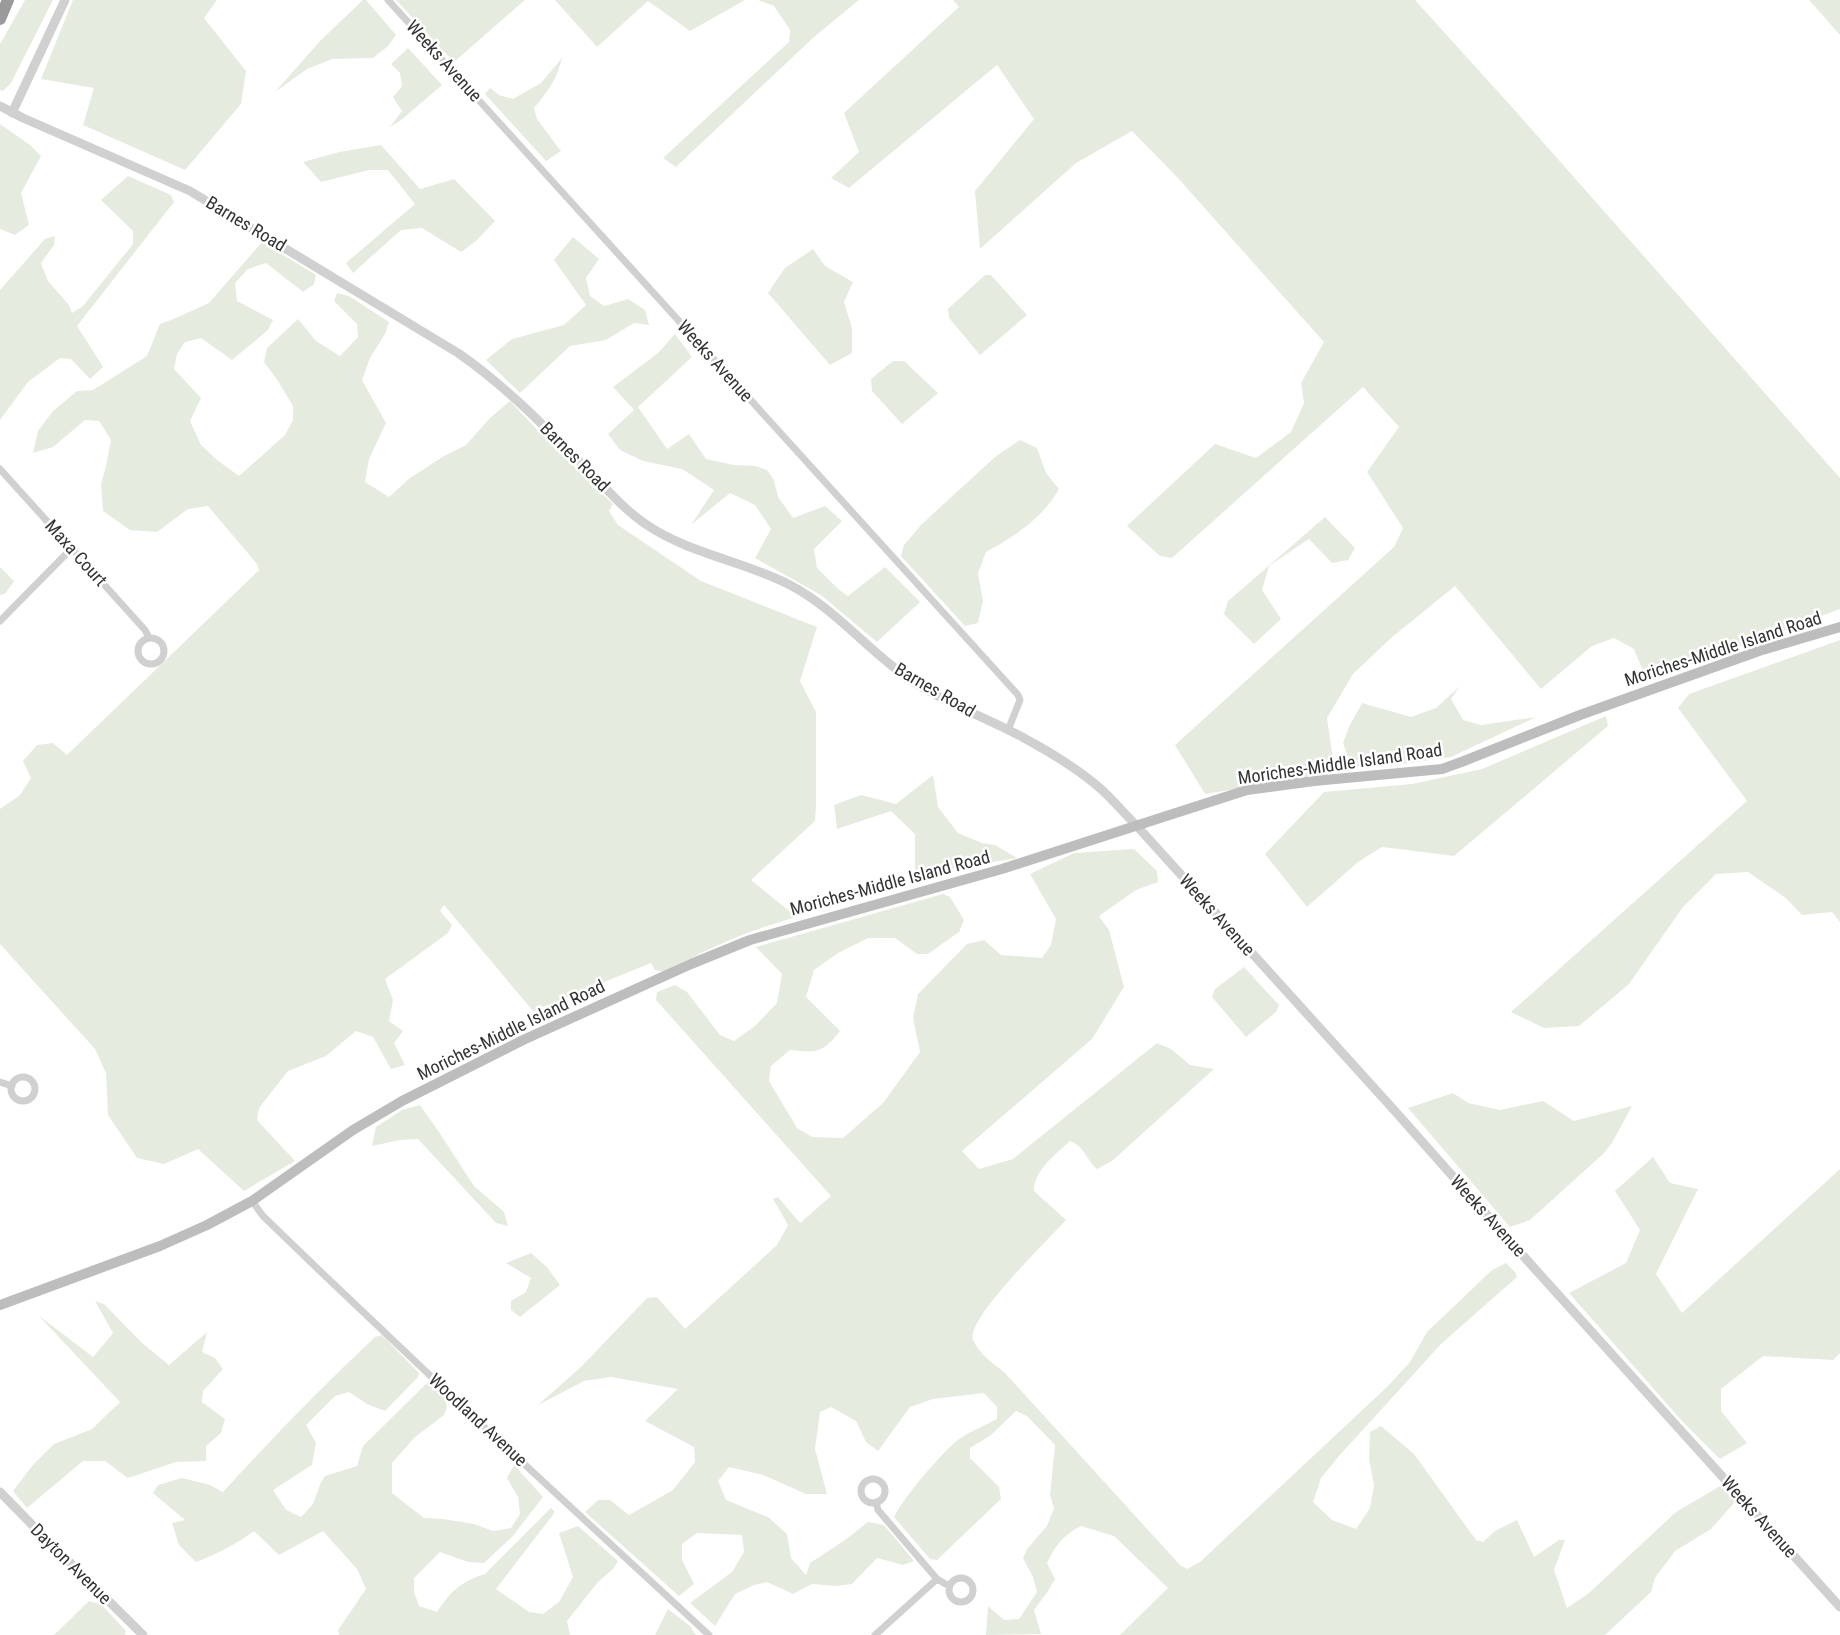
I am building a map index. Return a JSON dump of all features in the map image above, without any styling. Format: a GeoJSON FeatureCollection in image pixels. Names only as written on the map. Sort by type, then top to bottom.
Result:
{"type":"FeatureCollection","features":[{"type":"Feature","properties":{"kind":"highway"},"geometry":{"type":"LineString","coordinates":[[0,19],[8,0]]}},
{"type":"Feature","properties":{"kind":"main road","name":"Moriches-Middle Island Road"},"geometry":{"type":"LineString","coordinates":[[0,1306],[160,1246],[207,1225],[252,1201],[353,1130],[402,1101],[523,1040],[732,946],[786,928],[909,896],[1002,869],[1247,790],[1314,781],[1442,769],[1580,715],[1759,651],[1840,627]]}},
{"type":"Feature","properties":{"kind":"street"},"geometry":{"type":"LineString","coordinates":[[12,113],[65,0]]}},
{"type":"Feature","properties":{"kind":"street","name":"Weeks Avenue"},"geometry":{"type":"LineString","coordinates":[[388,0],[1018,695],[1020,700],[1008,730]]}},
{"type":"Feature","properties":{"kind":"street","name":"Barnes Road"},"geometry":{"type":"LineString","coordinates":[[0,106],[190,191],[458,353],[497,381],[619,502],[645,524],[685,545],[753,569],[793,586],[826,610],[912,681],[1043,749],[1085,776],[1102,790],[1136,825]]}},
{"type":"Feature","properties":{"kind":"street","name":"Maxa Court"},"geometry":{"type":"LineString","coordinates":[[0,469],[145,630],[149,638]]}},
{"type":"Feature","properties":{"kind":"street"},"geometry":{"type":"LineString","coordinates":[[0,621],[72,548]]}},
{"type":"Feature","properties":{"kind":"street","name":"Weeks Avenue"},"geometry":{"type":"LineString","coordinates":[[1136,825],[1840,1607]]}},
{"type":"Feature","properties":{"kind":"street"},"geometry":{"type":"LineString","coordinates":[[0,1082],[12,1086]]}},
{"type":"Feature","properties":{"kind":"street","name":"Woodland Avenue"},"geometry":{"type":"LineString","coordinates":[[252,1201],[263,1216],[321,1272],[496,1438],[709,1635]]}},
{"type":"Feature","properties":{"kind":"street","name":"Dayton Avenue"},"geometry":{"type":"LineString","coordinates":[[0,1492],[143,1635]]}},
{"type":"Feature","properties":{"kind":"street"},"geometry":{"type":"LineString","coordinates":[[876,1502],[878,1510],[937,1578],[949,1586]]}},
{"type":"Feature","properties":{"kind":"street"},"geometry":{"type":"LineString","coordinates":[[875,1635],[937,1578]]}},
{"type":"Feature","properties":{"kind":"shaded area"},"geometry":{"type":"Polygon","coordinates":[[[25,0],[53,0],[11,83],[3,91],[0,90],[0,44],[25,0]]]}},
{"type":"Feature","properties":{"kind":"shaded area"},"geometry":{"type":"Polygon","coordinates":[[[73,0],[217,0],[204,18],[246,71],[241,104],[185,170],[83,125],[94,88],[41,79],[73,0]]]}},
{"type":"Feature","properties":{"kind":"shaded area"},"geometry":{"type":"Polygon","coordinates":[[[363,0],[366,0],[396,35],[388,46],[373,58],[332,59],[307,69],[275,92],[320,41],[363,0]]]}},
{"type":"Feature","properties":{"kind":"shaded area"},"geometry":{"type":"Polygon","coordinates":[[[396,0],[525,0],[454,62],[396,0]]]}},
{"type":"Feature","properties":{"kind":"shaded area"},"geometry":{"type":"Polygon","coordinates":[[[555,0],[745,0],[690,31],[648,1],[597,47],[555,0]]]}},
{"type":"Feature","properties":{"kind":"shaded area"},"geometry":{"type":"Polygon","coordinates":[[[758,0],[859,0],[814,37],[676,167],[663,158],[789,42],[790,30],[774,6],[758,0]]]}},
{"type":"Feature","properties":{"kind":"shaded area"},"geometry":{"type":"Polygon","coordinates":[[[953,0],[1415,0],[1840,478],[1840,609],[1647,681],[1634,649],[1614,638],[1592,646],[1541,689],[1455,586],[1391,638],[1353,674],[1327,718],[1335,773],[1205,794],[1175,745],[1394,547],[1403,528],[1367,472],[1399,427],[1363,387],[1172,558],[1160,556],[1127,526],[1215,444],[1256,458],[1291,432],[1304,403],[1301,383],[1324,342],[1177,177],[1132,131],[1076,163],[980,249],[975,191],[1034,119],[997,65],[849,188],[831,178],[859,152],[844,113],[959,7],[953,0]]]}},
{"type":"Feature","properties":{"kind":"shaded area"},"geometry":{"type":"Polygon","coordinates":[[[1809,0],[1840,0],[1840,35],[1809,0]]]}},
{"type":"Feature","properties":{"kind":"shaded area"},"geometry":{"type":"Polygon","coordinates":[[[408,48],[442,85],[400,121],[390,127],[402,111],[393,97],[402,86],[400,73],[391,64],[408,48]]]}},
{"type":"Feature","properties":{"kind":"shaded area"},"geometry":{"type":"Polygon","coordinates":[[[562,58],[551,85],[534,108],[537,119],[561,151],[546,161],[485,94],[490,88],[499,95],[513,99],[541,83],[562,58]]]}},
{"type":"Feature","properties":{"kind":"shaded area"},"geometry":{"type":"Polygon","coordinates":[[[0,124],[30,145],[41,156],[21,193],[29,225],[15,235],[0,229],[0,124]]]}},
{"type":"Feature","properties":{"kind":"shaded area"},"geometry":{"type":"Polygon","coordinates":[[[381,145],[420,189],[454,179],[495,221],[476,241],[461,252],[422,228],[401,230],[353,273],[346,263],[415,204],[388,170],[369,170],[321,182],[303,162],[339,152],[381,145]]]}},
{"type":"Feature","properties":{"kind":"shaded area"},"geometry":{"type":"Polygon","coordinates":[[[128,176],[171,195],[174,202],[77,326],[103,367],[90,379],[71,359],[60,358],[28,382],[0,420],[0,290],[45,239],[55,236],[54,245],[41,263],[48,281],[69,305],[72,313],[83,306],[133,244],[133,231],[101,200],[128,176]]]}},
{"type":"Feature","properties":{"kind":"shaded area"},"geometry":{"type":"Polygon","coordinates":[[[573,237],[599,259],[586,278],[590,296],[604,306],[628,299],[645,310],[649,325],[634,323],[606,340],[570,346],[520,393],[486,360],[512,339],[564,325],[586,305],[554,260],[573,237]]]}},
{"type":"Feature","properties":{"kind":"shaded area"},"geometry":{"type":"Polygon","coordinates":[[[262,242],[316,275],[314,284],[303,292],[266,263],[248,269],[235,283],[237,301],[273,320],[268,330],[232,360],[201,338],[185,342],[177,354],[174,369],[201,398],[190,421],[201,445],[217,460],[239,476],[285,435],[293,420],[293,406],[264,362],[267,348],[298,319],[316,341],[340,356],[358,337],[357,324],[334,301],[337,293],[349,296],[389,322],[385,334],[370,358],[362,380],[386,423],[369,459],[365,482],[389,497],[410,478],[444,456],[466,445],[490,418],[510,401],[613,504],[609,511],[618,525],[701,581],[817,627],[800,681],[816,712],[816,807],[815,821],[751,880],[793,914],[794,918],[728,941],[665,972],[655,970],[651,963],[533,1011],[444,905],[440,911],[452,925],[448,933],[385,979],[393,1000],[389,1021],[403,1031],[394,1043],[405,1065],[391,1069],[373,1037],[356,1031],[326,1056],[288,1071],[259,1108],[257,1120],[295,1161],[244,1191],[198,1149],[164,1164],[137,1158],[108,1115],[106,1073],[95,1049],[0,944],[0,809],[20,795],[31,778],[23,761],[37,745],[53,743],[67,755],[259,570],[257,564],[208,506],[188,509],[157,532],[130,530],[103,511],[101,484],[111,440],[99,421],[85,420],[53,447],[33,453],[38,431],[53,411],[77,391],[93,390],[147,356],[160,324],[209,303],[262,242]]]}},
{"type":"Feature","properties":{"kind":"shaded area"},"geometry":{"type":"Polygon","coordinates":[[[813,249],[825,266],[853,282],[844,302],[852,328],[852,353],[830,365],[768,293],[785,268],[813,249]]]}},
{"type":"Feature","properties":{"kind":"shaded area"},"geometry":{"type":"Polygon","coordinates":[[[985,275],[991,275],[1027,315],[980,355],[949,318],[948,309],[985,275]]]}},
{"type":"Feature","properties":{"kind":"shaded area"},"geometry":{"type":"Polygon","coordinates":[[[675,334],[692,357],[638,407],[667,449],[689,434],[706,459],[734,465],[756,466],[767,470],[774,480],[778,497],[793,518],[825,506],[842,521],[814,549],[817,568],[838,589],[848,596],[885,567],[920,602],[877,642],[821,595],[755,558],[771,529],[755,505],[730,493],[691,525],[714,490],[682,469],[643,461],[620,450],[608,434],[634,410],[613,387],[658,353],[675,334]]]}},
{"type":"Feature","properties":{"kind":"shaded area"},"geometry":{"type":"Polygon","coordinates":[[[893,361],[904,361],[938,393],[902,424],[872,391],[871,379],[893,361]]]}},
{"type":"Feature","properties":{"kind":"shaded area"},"geometry":{"type":"Polygon","coordinates":[[[1020,440],[1037,448],[1046,473],[1059,489],[1045,509],[1027,526],[986,552],[978,573],[983,601],[978,623],[965,626],[901,556],[904,545],[922,524],[995,457],[1020,440]]]}},
{"type":"Feature","properties":{"kind":"shaded area"},"geometry":{"type":"Polygon","coordinates":[[[1325,517],[1355,548],[1348,560],[1332,563],[1309,539],[1269,566],[1262,590],[1281,619],[1254,644],[1224,614],[1228,601],[1325,517]]]}},
{"type":"Feature","properties":{"kind":"shaded area"},"geometry":{"type":"Polygon","coordinates":[[[0,567],[14,581],[5,594],[0,595],[0,567]]]}},
{"type":"Feature","properties":{"kind":"shaded area"},"geometry":{"type":"Polygon","coordinates":[[[1840,640],[1840,922],[1832,912],[1802,915],[1786,898],[1748,872],[1716,874],[1683,907],[1629,984],[1579,1026],[1544,1028],[1511,1012],[1747,801],[1678,708],[1689,694],[1840,640]]]}},
{"type":"Feature","properties":{"kind":"shaded area"},"geometry":{"type":"Polygon","coordinates":[[[1460,686],[1451,699],[1463,720],[1481,725],[1536,717],[1451,757],[1390,766],[1351,766],[1343,743],[1362,703],[1411,717],[1436,708],[1460,686]]]}},
{"type":"Feature","properties":{"kind":"shaded area"},"geometry":{"type":"Polygon","coordinates":[[[1606,716],[1608,726],[1454,856],[1382,847],[1358,862],[1307,907],[1265,854],[1324,792],[1412,784],[1482,769],[1606,716]]]}},
{"type":"Feature","properties":{"kind":"shaded area"},"geometry":{"type":"Polygon","coordinates":[[[933,775],[938,807],[958,833],[982,843],[995,845],[1017,858],[915,875],[915,834],[891,811],[837,829],[834,805],[861,795],[896,804],[933,775]]]}},
{"type":"Feature","properties":{"kind":"shaded area"},"geometry":{"type":"Polygon","coordinates":[[[1134,849],[1157,871],[1158,882],[1136,890],[1099,916],[1109,930],[1124,987],[1092,1039],[962,1151],[979,1169],[1013,1159],[1157,1043],[1171,1049],[1190,1065],[1214,1069],[1112,1161],[1097,1169],[1079,1146],[1070,1141],[1046,1163],[1035,1183],[1034,1191],[1066,1220],[1010,1279],[995,1298],[982,1315],[974,1330],[973,1340],[979,1350],[1005,1373],[1180,1565],[1187,1569],[1200,1562],[1388,1386],[1410,1362],[1427,1332],[1492,1270],[1506,1263],[1515,1272],[1517,1277],[1441,1344],[1339,1456],[1321,1478],[1313,1502],[1332,1520],[1356,1529],[1370,1508],[1374,1485],[1369,1459],[1370,1432],[1381,1426],[1414,1454],[1476,1540],[1483,1542],[1495,1531],[1517,1520],[1534,1557],[1559,1540],[1565,1540],[1554,1570],[1567,1608],[1589,1593],[1676,1512],[1722,1485],[1735,1502],[1711,1529],[1675,1551],[1655,1578],[1651,1592],[1605,1635],[1120,1635],[1168,1588],[1114,1536],[1081,1526],[1069,1533],[1060,1542],[1047,1563],[1055,1579],[1034,1610],[1041,1634],[986,1635],[988,1606],[1004,1620],[1019,1619],[1037,1592],[1033,1577],[1023,1558],[1027,1549],[1047,1526],[1054,1508],[1050,1495],[1055,1445],[1027,1416],[1016,1411],[991,1435],[970,1448],[970,1458],[999,1487],[1001,1499],[937,1560],[930,1559],[894,1517],[915,1486],[945,1451],[962,1437],[997,1419],[997,1407],[984,1393],[933,1399],[910,1407],[878,1451],[866,1442],[856,1421],[831,1407],[820,1412],[815,1449],[827,1494],[806,1494],[763,1475],[729,1467],[718,1481],[726,1500],[768,1517],[787,1534],[791,1558],[806,1575],[810,1563],[868,1522],[884,1525],[914,1561],[903,1565],[877,1558],[852,1584],[836,1586],[812,1584],[793,1594],[767,1582],[754,1585],[735,1594],[715,1626],[690,1603],[732,1572],[744,1552],[742,1535],[697,1533],[682,1544],[682,1560],[694,1584],[679,1596],[585,1512],[598,1500],[610,1500],[629,1515],[673,1490],[695,1462],[694,1447],[645,1421],[678,1389],[611,1377],[584,1381],[538,1405],[582,1366],[647,1298],[657,1297],[685,1329],[777,1245],[788,1225],[773,1199],[778,1197],[800,1223],[831,1196],[656,1000],[657,992],[675,985],[687,992],[720,1035],[734,1041],[755,1026],[777,1003],[782,974],[756,947],[943,894],[950,897],[964,920],[959,932],[928,954],[917,954],[895,938],[868,938],[838,953],[814,970],[806,997],[840,1031],[829,1044],[819,1050],[790,1050],[771,1066],[769,1081],[797,1128],[812,1137],[843,1138],[883,1103],[920,1052],[913,1018],[918,994],[967,944],[984,940],[1001,955],[1042,958],[1051,945],[1056,919],[1030,874],[1074,853],[1134,849]]]}},
{"type":"Feature","properties":{"kind":"shaded area"},"geometry":{"type":"Polygon","coordinates":[[[1244,967],[1279,1005],[1276,1012],[1246,1037],[1212,997],[1215,989],[1244,967]]]}},
{"type":"Feature","properties":{"kind":"shaded area"},"geometry":{"type":"Polygon","coordinates":[[[1453,1093],[1468,1103],[1500,1110],[1543,1101],[1574,1121],[1632,1106],[1612,1143],[1603,1154],[1530,1220],[1510,1227],[1408,1108],[1453,1093]]]}},
{"type":"Feature","properties":{"kind":"shaded area"},"geometry":{"type":"Polygon","coordinates":[[[420,1105],[474,1186],[504,1212],[508,1226],[496,1223],[418,1139],[400,1140],[372,1146],[376,1127],[402,1110],[420,1105]]]}},
{"type":"Feature","properties":{"kind":"shaded area"},"geometry":{"type":"Polygon","coordinates":[[[1653,1157],[1670,1183],[1698,1189],[1656,1274],[1682,1313],[1840,1169],[1840,1353],[1833,1360],[1763,1356],[1721,1389],[1721,1411],[1747,1443],[1720,1459],[1683,1422],[1569,1293],[1626,1263],[1640,1230],[1615,1191],[1653,1157]]]}},
{"type":"Feature","properties":{"kind":"shaded area"},"geometry":{"type":"Polygon","coordinates":[[[531,1253],[547,1267],[560,1285],[520,1317],[511,1310],[511,1301],[526,1292],[531,1278],[506,1263],[531,1253]]]}},
{"type":"Feature","properties":{"kind":"shaded area"},"geometry":{"type":"Polygon","coordinates":[[[95,1301],[104,1304],[141,1342],[169,1365],[207,1332],[202,1352],[215,1358],[223,1369],[203,1391],[202,1402],[225,1419],[221,1433],[206,1446],[206,1461],[176,1462],[128,1478],[105,1461],[83,1461],[27,1508],[13,1491],[32,1466],[54,1444],[92,1429],[120,1402],[38,1315],[93,1357],[113,1333],[95,1301]]]}},
{"type":"Feature","properties":{"kind":"shaded area"},"geometry":{"type":"Polygon","coordinates":[[[382,1335],[419,1373],[418,1377],[385,1411],[367,1404],[349,1392],[335,1396],[306,1425],[316,1443],[312,1465],[273,1490],[286,1510],[301,1517],[313,1504],[325,1476],[357,1466],[363,1446],[429,1381],[445,1398],[447,1407],[444,1415],[415,1437],[392,1463],[392,1493],[424,1518],[474,1524],[493,1531],[511,1528],[520,1514],[518,1497],[507,1478],[514,1465],[543,1497],[512,1537],[484,1563],[468,1562],[440,1552],[414,1578],[414,1592],[419,1606],[437,1612],[457,1588],[469,1580],[485,1574],[551,1508],[555,1512],[496,1589],[529,1612],[543,1614],[559,1602],[573,1577],[559,1533],[578,1526],[618,1561],[613,1569],[598,1582],[567,1621],[570,1635],[339,1635],[338,1630],[366,1589],[357,1569],[323,1531],[279,1555],[254,1531],[226,1549],[196,1562],[179,1545],[172,1523],[185,1520],[153,1493],[158,1485],[182,1478],[210,1485],[223,1492],[336,1375],[375,1337],[382,1335]]]}},
{"type":"Feature","properties":{"kind":"shaded area"},"geometry":{"type":"Polygon","coordinates":[[[89,1601],[101,1604],[126,1631],[125,1635],[54,1635],[89,1601]]]}},
{"type":"Feature","properties":{"kind":"shaded area"},"geometry":{"type":"Polygon","coordinates":[[[668,1609],[690,1626],[696,1635],[655,1635],[668,1609]]]}}]}
